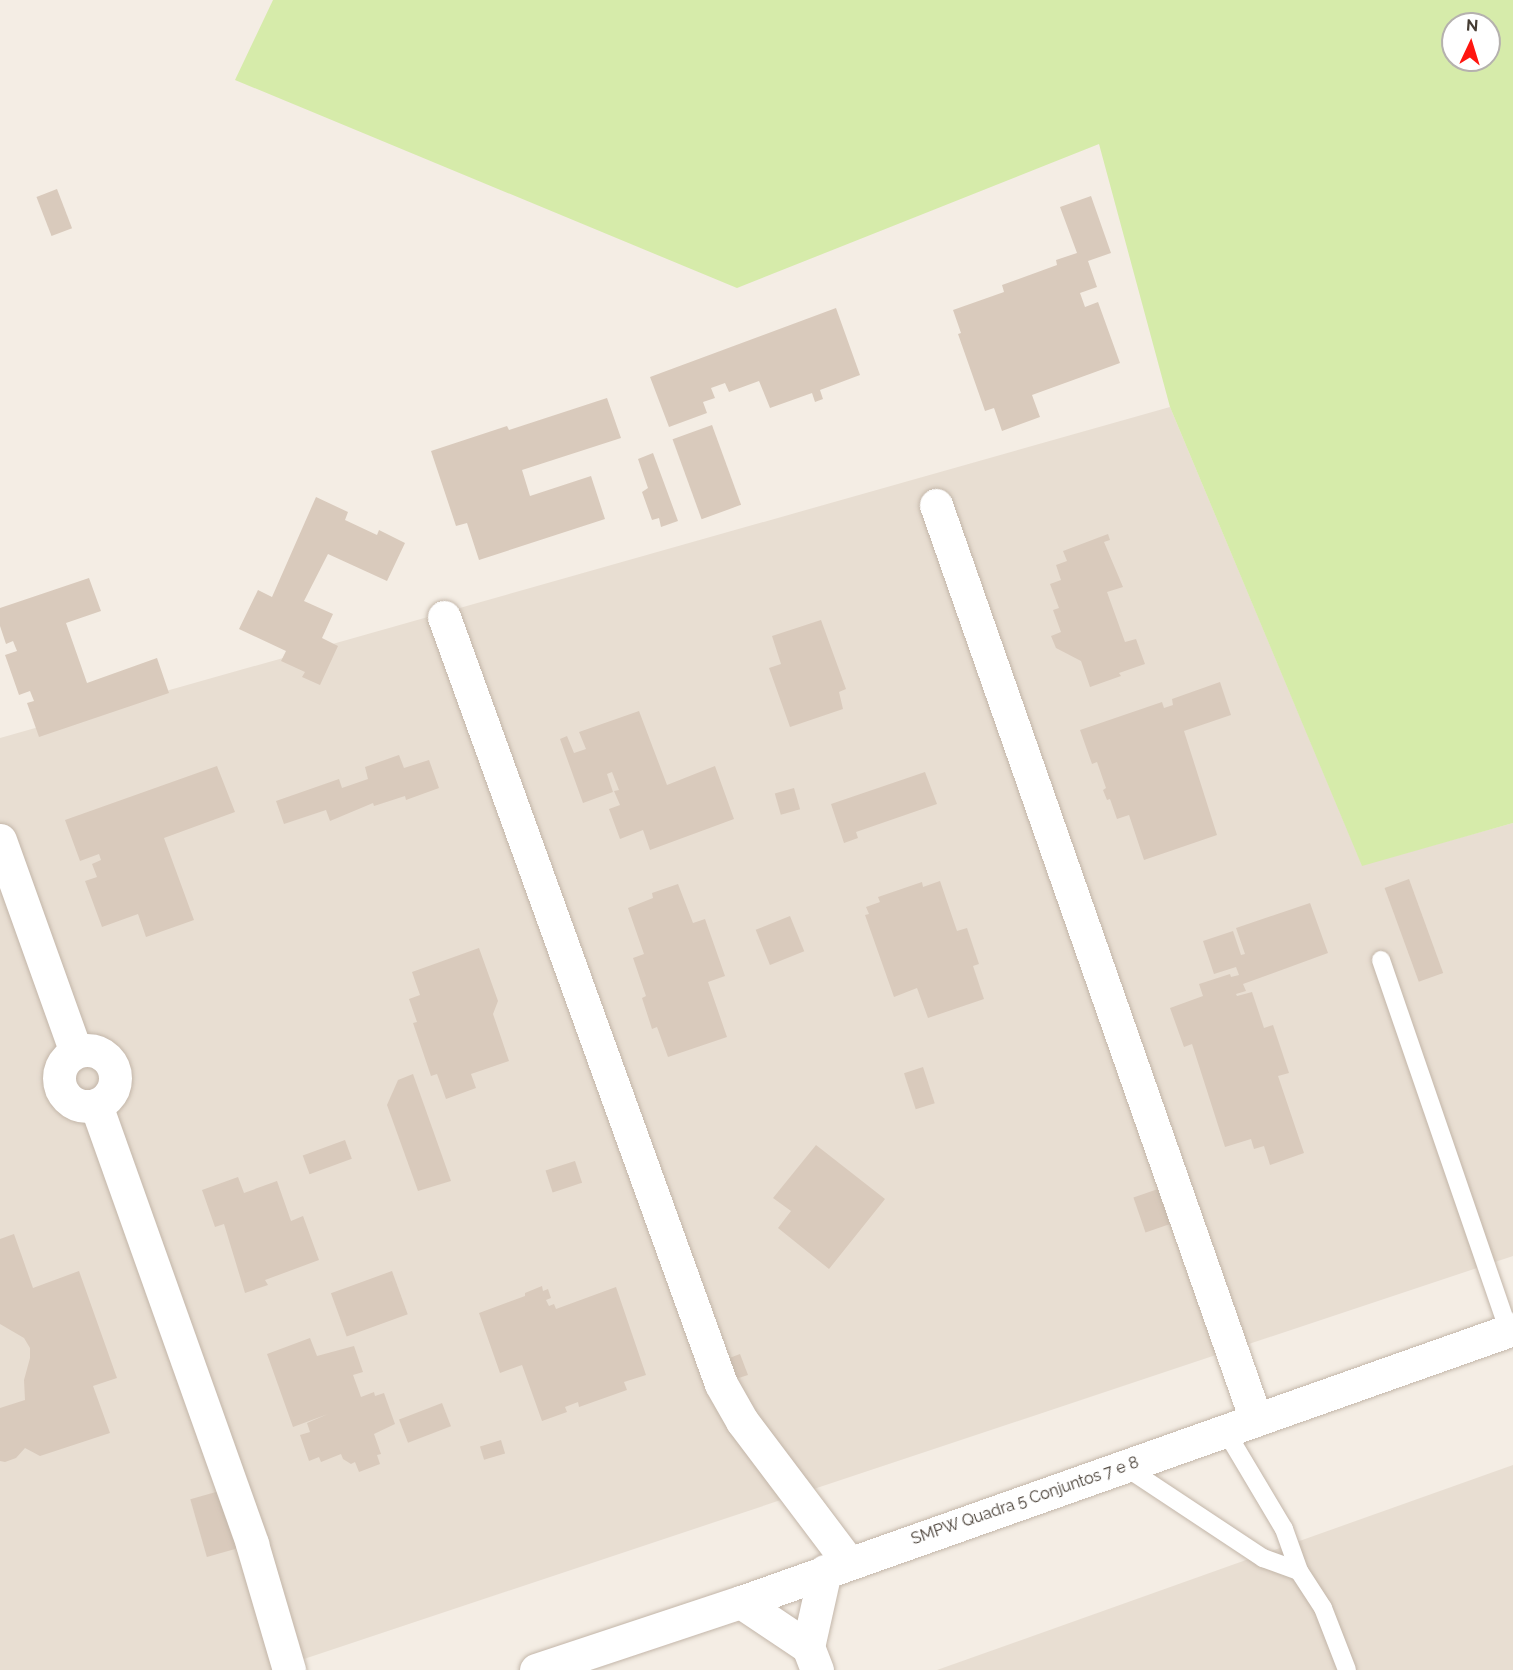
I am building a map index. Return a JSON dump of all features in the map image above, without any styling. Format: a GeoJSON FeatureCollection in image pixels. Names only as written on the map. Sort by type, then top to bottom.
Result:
{"type":"FeatureCollection","features":[{"type":"Feature","properties":{"kind":"street"},"geometry":{"type":"LineString","coordinates":[[936,505],[1256,1420]]}},
{"type":"Feature","properties":{"kind":"street"},"geometry":{"type":"LineString","coordinates":[[444,617],[721,1384],[742,1421],[837,1567],[812,1658],[741,1602]]}},
{"type":"Feature","properties":{"kind":"street"},"geometry":{"type":"LineString","coordinates":[[0,840],[76,1052],[61,1066],[60,1087],[74,1103],[96,1105],[252,1544],[289,1670]]}},
{"type":"Feature","properties":{"kind":"street","name":"SMPW Quadra 5 Conjuntos 7 e 8"},"geometry":{"type":"LineString","coordinates":[[537,1670],[741,1602],[1511,1330]]}},
{"type":"Feature","properties":{"kind":"lane"},"geometry":{"type":"LineString","coordinates":[[1381,960],[1511,1330]]}},
{"type":"Feature","properties":{"kind":"lane"},"geometry":{"type":"LineString","coordinates":[[1225,1430],[1284,1529],[1299,1571],[1323,1608],[1347,1670]]}},
{"type":"Feature","properties":{"kind":"lane"},"geometry":{"type":"LineString","coordinates":[[1125,1466],[1263,1558],[1299,1571]]}},
{"type":"Feature","properties":{"kind":"shaded area"},"geometry":{"type":"Polygon","coordinates":[[[1170,407],[1362,865],[1513,823],[1513,1256],[271,1670],[0,1670],[0,738],[1170,407]]]}},
{"type":"Feature","properties":{"kind":"shaded area"},"geometry":{"type":"Polygon","coordinates":[[[1513,1465],[1513,1670],[937,1670],[1513,1465]]]}},
{"type":"Feature","properties":{"kind":"green space"},"geometry":{"type":"Polygon","coordinates":[[[273,0],[1513,0],[1513,823],[1362,866],[1170,407],[1099,144],[737,288],[235,80],[273,0]]]}},
{"type":"Feature","properties":{"kind":"building"},"geometry":{"type":"Polygon","coordinates":[[[57,189],[72,228],[52,236],[36,197],[57,189]]]}},
{"type":"Feature","properties":{"kind":"building"},"geometry":{"type":"Polygon","coordinates":[[[1091,196],[1111,253],[1088,261],[1097,287],[1080,293],[1085,307],[1098,302],[1120,363],[1032,395],[1040,417],[1002,431],[994,408],[985,411],[958,334],[961,333],[953,310],[1004,292],[1002,285],[1057,265],[1056,260],[1077,253],[1060,207],[1091,196]]]}},
{"type":"Feature","properties":{"kind":"building"},"geometry":{"type":"Polygon","coordinates":[[[836,308],[860,375],[820,390],[823,399],[815,402],[812,393],[770,408],[759,381],[729,392],[725,383],[711,388],[715,398],[703,402],[707,413],[669,427],[650,377],[836,308]]]}},
{"type":"Feature","properties":{"kind":"building"},"geometry":{"type":"Polygon","coordinates":[[[607,398],[621,438],[522,470],[530,496],[591,476],[605,519],[479,560],[467,523],[456,526],[431,451],[507,426],[509,430],[607,398]]]}},
{"type":"Feature","properties":{"kind":"building"},"geometry":{"type":"Polygon","coordinates":[[[712,425],[741,505],[702,519],[673,439],[712,425]]]}},
{"type":"Feature","properties":{"kind":"building"},"geometry":{"type":"Polygon","coordinates":[[[653,453],[678,521],[661,527],[659,518],[652,520],[642,492],[648,488],[638,459],[653,453]]]}},
{"type":"Feature","properties":{"kind":"building"},"geometry":{"type":"Polygon","coordinates":[[[316,497],[348,512],[345,520],[377,535],[379,530],[405,543],[387,581],[328,554],[304,601],[333,614],[322,638],[338,646],[320,685],[302,677],[305,672],[281,661],[286,651],[239,629],[258,590],[272,597],[316,497]]]}},
{"type":"Feature","properties":{"kind":"building"},"geometry":{"type":"Polygon","coordinates":[[[1108,534],[1110,540],[1104,542],[1123,587],[1107,592],[1125,642],[1136,639],[1145,664],[1119,673],[1121,676],[1090,687],[1081,661],[1056,648],[1051,636],[1061,632],[1053,610],[1059,608],[1050,584],[1061,580],[1056,565],[1067,561],[1063,551],[1108,534]]]}},
{"type":"Feature","properties":{"kind":"building"},"geometry":{"type":"Polygon","coordinates":[[[89,578],[101,611],[66,623],[87,683],[157,658],[169,693],[39,737],[27,703],[34,701],[30,691],[19,695],[5,655],[17,651],[13,641],[6,644],[0,626],[0,608],[89,578]]]}},
{"type":"Feature","properties":{"kind":"building"},"geometry":{"type":"Polygon","coordinates":[[[821,620],[846,689],[839,692],[843,709],[790,727],[769,668],[781,664],[772,636],[821,620]]]}},
{"type":"Feature","properties":{"kind":"building"},"geometry":{"type":"Polygon","coordinates":[[[1220,682],[1231,715],[1184,731],[1217,835],[1144,860],[1129,815],[1117,819],[1110,799],[1107,800],[1103,790],[1106,788],[1097,762],[1092,764],[1080,730],[1162,702],[1164,708],[1173,705],[1172,699],[1220,682]]]}},
{"type":"Feature","properties":{"kind":"building"},"geometry":{"type":"Polygon","coordinates":[[[639,711],[667,785],[715,766],[734,819],[650,850],[643,830],[620,839],[609,809],[620,805],[614,791],[619,790],[612,772],[607,774],[613,792],[583,803],[560,739],[567,736],[574,753],[586,749],[579,732],[639,711]]]}},
{"type":"Feature","properties":{"kind":"building"},"geometry":{"type":"Polygon","coordinates":[[[399,755],[404,768],[429,760],[439,788],[406,800],[405,796],[374,806],[373,803],[330,821],[326,810],[284,824],[276,801],[339,779],[342,788],[368,779],[365,767],[399,755]]]}},
{"type":"Feature","properties":{"kind":"building"},"geometry":{"type":"Polygon","coordinates":[[[217,766],[235,812],[164,838],[194,920],[146,937],[138,914],[102,927],[85,881],[97,877],[92,864],[101,860],[99,854],[80,861],[65,820],[217,766]]]}},
{"type":"Feature","properties":{"kind":"building"},"geometry":{"type":"Polygon","coordinates":[[[925,772],[937,804],[856,832],[858,838],[844,843],[831,804],[925,772]]]}},
{"type":"Feature","properties":{"kind":"building"},"geometry":{"type":"Polygon","coordinates":[[[794,788],[800,809],[781,815],[775,794],[794,788]]]}},
{"type":"Feature","properties":{"kind":"building"},"geometry":{"type":"Polygon","coordinates":[[[1409,879],[1443,973],[1419,982],[1385,888],[1409,879]]]}},
{"type":"Feature","properties":{"kind":"building"},"geometry":{"type":"Polygon","coordinates":[[[940,881],[957,931],[967,928],[979,964],[973,966],[984,999],[928,1018],[917,988],[894,997],[865,915],[869,914],[866,907],[880,902],[878,897],[922,882],[923,887],[940,881]]]}},
{"type":"Feature","properties":{"kind":"building"},"geometry":{"type":"Polygon","coordinates":[[[678,884],[693,923],[705,919],[725,976],[708,982],[727,1037],[668,1057],[657,1027],[652,1029],[642,998],[646,996],[633,958],[644,954],[628,908],[653,898],[652,893],[678,884]]]}},
{"type":"Feature","properties":{"kind":"building"},"geometry":{"type":"Polygon","coordinates":[[[1310,903],[1328,953],[1243,984],[1246,991],[1236,994],[1237,996],[1252,992],[1264,1028],[1273,1025],[1289,1073],[1278,1076],[1304,1153],[1270,1165],[1264,1146],[1254,1149],[1251,1139],[1225,1147],[1192,1044],[1184,1047],[1170,1008],[1203,996],[1199,984],[1230,974],[1231,977],[1239,975],[1236,967],[1214,974],[1203,941],[1233,931],[1241,955],[1245,954],[1236,928],[1310,903]]]}},
{"type":"Feature","properties":{"kind":"building"},"geometry":{"type":"Polygon","coordinates":[[[790,916],[804,951],[770,965],[756,930],[790,916]]]}},
{"type":"Feature","properties":{"kind":"building"},"geometry":{"type":"Polygon","coordinates":[[[479,948],[498,1001],[493,1014],[509,1061],[471,1074],[476,1088],[446,1099],[437,1074],[431,1076],[413,1023],[417,1022],[409,999],[420,995],[412,972],[479,948]]]}},
{"type":"Feature","properties":{"kind":"building"},"geometry":{"type":"Polygon","coordinates":[[[923,1067],[935,1103],[916,1109],[904,1073],[923,1067]]]}},
{"type":"Feature","properties":{"kind":"building"},"geometry":{"type":"Polygon","coordinates":[[[413,1074],[451,1181],[418,1191],[387,1105],[398,1080],[413,1074]]]}},
{"type":"Feature","properties":{"kind":"building"},"geometry":{"type":"Polygon","coordinates":[[[345,1140],[352,1159],[310,1174],[303,1155],[345,1140]]]}},
{"type":"Feature","properties":{"kind":"building"},"geometry":{"type":"Polygon","coordinates":[[[816,1145],[885,1199],[829,1269],[778,1228],[791,1211],[773,1198],[816,1145]]]}},
{"type":"Feature","properties":{"kind":"building"},"geometry":{"type":"Polygon","coordinates":[[[575,1161],[582,1183],[553,1192],[546,1171],[575,1161]]]}},
{"type":"Feature","properties":{"kind":"building"},"geometry":{"type":"Polygon","coordinates":[[[238,1177],[244,1193],[277,1181],[291,1221],[303,1216],[319,1260],[265,1280],[268,1285],[245,1293],[224,1224],[215,1227],[202,1190],[238,1177]]]}},
{"type":"Feature","properties":{"kind":"building"},"geometry":{"type":"Polygon","coordinates":[[[1158,1189],[1170,1224],[1145,1232],[1133,1197],[1158,1189]]]}},
{"type":"Feature","properties":{"kind":"building"},"geometry":{"type":"Polygon","coordinates":[[[14,1234],[33,1288],[79,1271],[117,1378],[93,1386],[110,1433],[40,1456],[25,1448],[16,1458],[5,1462],[0,1461],[0,1408],[25,1400],[24,1380],[30,1358],[30,1348],[24,1338],[0,1324],[0,1239],[14,1234]]]}},
{"type":"Feature","properties":{"kind":"building"},"geometry":{"type":"Polygon","coordinates":[[[392,1271],[408,1314],[347,1336],[331,1293],[392,1271]]]}},
{"type":"Feature","properties":{"kind":"building"},"geometry":{"type":"Polygon","coordinates":[[[542,1286],[543,1291],[548,1289],[551,1298],[546,1300],[549,1306],[554,1304],[556,1309],[616,1287],[646,1375],[624,1382],[627,1390],[579,1407],[578,1402],[565,1407],[567,1412],[542,1421],[522,1365],[500,1373],[479,1313],[525,1296],[525,1293],[542,1286]]]}},
{"type":"Feature","properties":{"kind":"building"},"geometry":{"type":"Polygon","coordinates":[[[310,1338],[317,1356],[354,1346],[363,1372],[353,1375],[361,1397],[374,1392],[375,1396],[384,1393],[395,1424],[374,1434],[381,1454],[377,1455],[380,1464],[359,1472],[355,1462],[351,1464],[343,1459],[341,1454],[321,1462],[319,1457],[309,1461],[300,1435],[310,1432],[307,1423],[328,1414],[293,1427],[267,1354],[310,1338]]]}},
{"type":"Feature","properties":{"kind":"building"},"geometry":{"type":"Polygon","coordinates":[[[740,1354],[748,1375],[723,1383],[724,1360],[740,1354]]]}},
{"type":"Feature","properties":{"kind":"building"},"geometry":{"type":"Polygon","coordinates":[[[442,1403],[451,1426],[408,1443],[399,1419],[442,1403]]]}},
{"type":"Feature","properties":{"kind":"building"},"geometry":{"type":"Polygon","coordinates":[[[501,1440],[505,1453],[484,1460],[480,1446],[501,1440]]]}},
{"type":"Feature","properties":{"kind":"building"},"geometry":{"type":"Polygon","coordinates":[[[223,1490],[240,1548],[207,1557],[190,1499],[223,1490]]]}}]}
